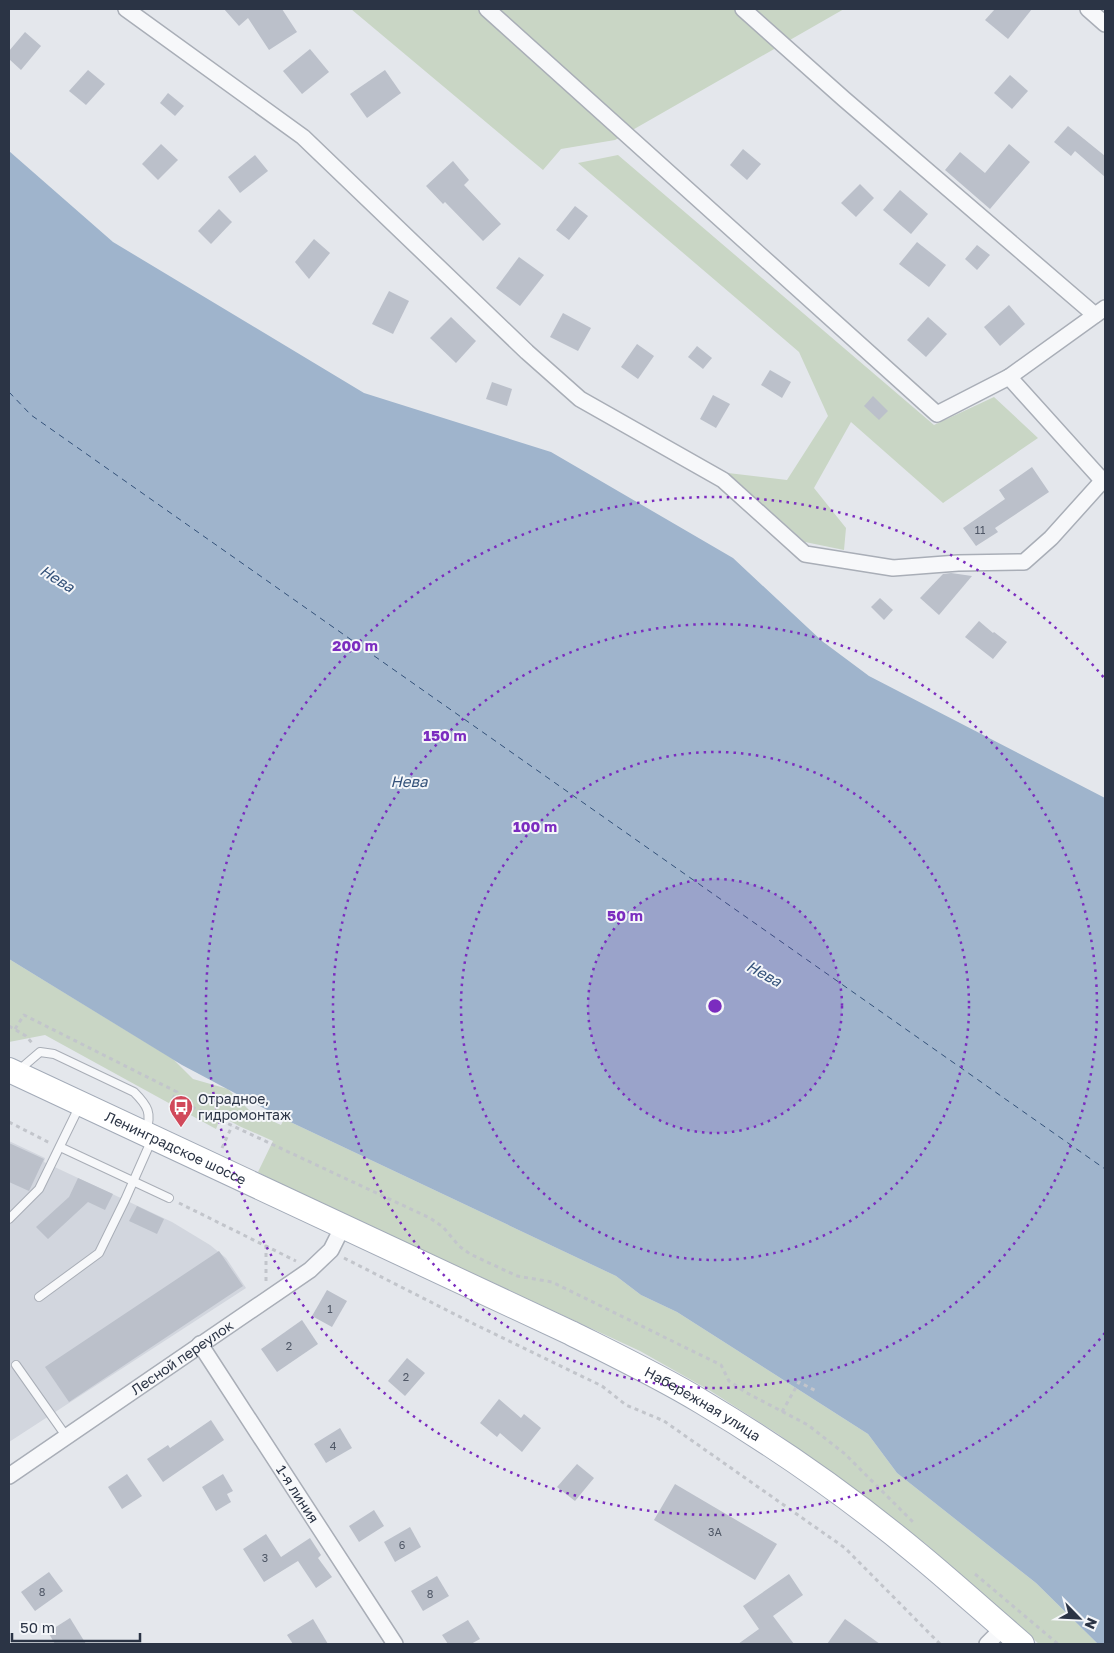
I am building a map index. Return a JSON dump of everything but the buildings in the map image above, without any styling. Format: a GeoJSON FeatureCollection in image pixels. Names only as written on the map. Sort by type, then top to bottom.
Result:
{"type":"FeatureCollection","features":[{"type":"Feature","properties":{"kind":"main road","name":"Ленинградское шоссе"},"geometry":{"type":"LineString","coordinates":[[12,1072],[343,1226]]}},
{"type":"Feature","properties":{"kind":"main road","name":"Набережная улица"},"geometry":{"type":"LineString","coordinates":[[343,1226],[571,1333],[632,1363],[702,1402],[771,1446],[838,1493],[918,1554],[995,1636],[1022,1644]]}},
{"type":"Feature","properties":{"kind":"street"},"geometry":{"type":"LineString","coordinates":[[126,9],[303,137],[527,352],[580,399],[723,480],[805,554],[893,568],[958,563],[1024,562],[1051,538],[1104,479],[1009,377]]}},
{"type":"Feature","properties":{"kind":"street"},"geometry":{"type":"LineString","coordinates":[[487,9],[937,414],[1009,377],[1100,311],[844,98],[743,9]]}},
{"type":"Feature","properties":{"kind":"street"},"geometry":{"type":"LineString","coordinates":[[1088,9],[1105,24]]}},
{"type":"Feature","properties":{"kind":"street","name":"Лесной переулок"},"geometry":{"type":"LineString","coordinates":[[9,1476],[310,1270],[331,1250],[343,1226]]}},
{"type":"Feature","properties":{"kind":"street","name":"1-я линия"},"geometry":{"type":"LineString","coordinates":[[200,1344],[395,1644]]}},
{"type":"Feature","properties":{"kind":"lane"},"geometry":{"type":"LineString","coordinates":[[12,1072],[40,1052],[54,1054],[134,1092],[143,1102],[150,1118],[149,1136],[134,1181],[99,1253],[39,1297]]}},
{"type":"Feature","properties":{"kind":"lane"},"geometry":{"type":"LineString","coordinates":[[9,1219],[39,1189],[80,1103]]}},
{"type":"Feature","properties":{"kind":"lane"},"geometry":{"type":"LineString","coordinates":[[60,1147],[169,1198]]}},
{"type":"Feature","properties":{"kind":"lane"},"geometry":{"type":"LineString","coordinates":[[16,1365],[66,1436]]}},
{"type":"Feature","properties":{"kind":"path"},"geometry":{"type":"LineString","coordinates":[[15,1029],[24,1015],[176,1092],[173,1098],[430,1218],[443,1227],[459,1246],[470,1254],[517,1276],[552,1282],[720,1365],[730,1381],[745,1392],[808,1426],[845,1454],[915,1524]]}},
{"type":"Feature","properties":{"kind":"path"},"geometry":{"type":"LineString","coordinates":[[9,1026],[26,1036],[40,1052]]}},
{"type":"Feature","properties":{"kind":"path"},"geometry":{"type":"LineString","coordinates":[[9,1122],[60,1147]]}},
{"type":"Feature","properties":{"kind":"path"},"geometry":{"type":"LineString","coordinates":[[169,1198],[292,1258],[310,1270]]}},
{"type":"Feature","properties":{"kind":"path"},"geometry":{"type":"LineString","coordinates":[[260,1303],[266,1280],[266,1245]]}},
{"type":"Feature","properties":{"kind":"path"},"geometry":{"type":"LineString","coordinates":[[331,1250],[476,1325],[602,1386],[626,1405],[664,1421],[845,1548],[940,1644]]}},
{"type":"Feature","properties":{"kind":"path"},"geometry":{"type":"LineString","coordinates":[[782,1412],[799,1382],[816,1391]]}},
{"type":"Feature","properties":{"kind":"path"},"geometry":{"type":"LineString","coordinates":[[972,1571],[1058,1644]]}},
{"type":"Feature","properties":{"kind":"shaded area"},"geometry":{"type":"Polygon","coordinates":[[[9,1141],[45,1158],[44,1162],[172,1222],[210,1245],[226,1258],[246,1288],[9,1442],[9,1141]]]}},
{"type":"Feature","properties":{"kind":"green space"},"geometry":{"type":"Polygon","coordinates":[[[351,9],[844,9],[615,140],[561,149],[543,170],[351,9]]]}},
{"type":"Feature","properties":{"kind":"green space"},"geometry":{"type":"Polygon","coordinates":[[[618,155],[934,425],[994,397],[1038,438],[943,503],[851,422],[814,488],[846,528],[844,550],[805,542],[728,473],[787,480],[828,416],[799,352],[578,163],[618,155]]]}},
{"type":"Feature","properties":{"kind":"green space"},"geometry":{"type":"Polygon","coordinates":[[[9,959],[173,1059],[193,1079],[228,1089],[250,1111],[281,1125],[284,1119],[616,1276],[641,1295],[677,1312],[868,1434],[897,1473],[1036,1583],[1098,1644],[1039,1644],[926,1544],[778,1434],[709,1390],[640,1351],[258,1172],[273,1141],[221,1116],[216,1129],[45,1035],[9,1042],[9,959]]]}},
{"type":"Feature","properties":{"kind":"water","name":"Нева"},"geometry":{"type":"Polygon","coordinates":[[[9,151],[113,242],[364,393],[551,452],[733,558],[822,641],[869,676],[1105,798],[1105,1644],[1098,1644],[1036,1583],[897,1473],[868,1434],[677,1312],[641,1295],[616,1276],[284,1119],[182,1065],[9,959],[9,151]]]}},
{"type":"Feature","properties":{"kind":"ferry route"},"geometry":{"type":"LineString","coordinates":[[9,392],[31,415],[1105,1169]]}},
{"type":"Feature","properties":{"kind":"place","name":"Отрадное, гидромонтаж"},"geometry":{"type":"Point","coordinates":[181,1128]}}]}
